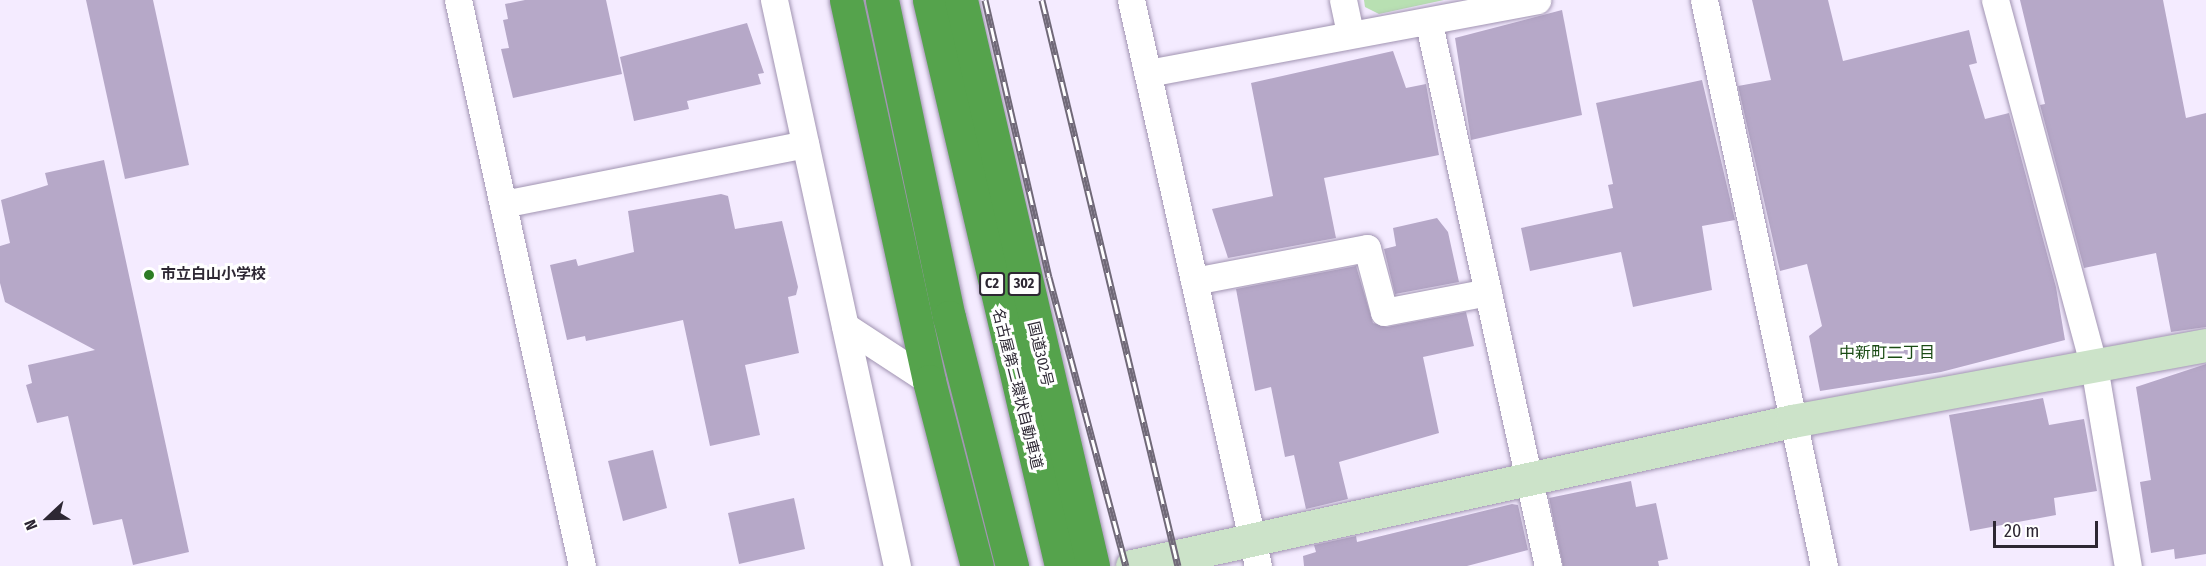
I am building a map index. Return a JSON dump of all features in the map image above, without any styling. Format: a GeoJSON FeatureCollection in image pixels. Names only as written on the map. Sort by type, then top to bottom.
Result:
{"type":"FeatureCollection","features":[{"type":"Feature","properties":{"kind":"highway"},"geometry":{"type":"LineString","coordinates":[[846,0],[929,381],[977,566]]}},
{"type":"Feature","properties":{"kind":"highway"},"geometry":{"type":"LineString","coordinates":[[882,0],[949,316],[1012,566]]}},
{"type":"Feature","properties":{"kind":"highway","name":"名古屋第二環状自動車道"},"geometry":{"type":"LineString","coordinates":[[929,0],[1061,566]]}},
{"type":"Feature","properties":{"kind":"highway","name":"国道302号"},"geometry":{"type":"LineString","coordinates":[[961,0],[1093,566]]}},
{"type":"Feature","properties":{"kind":"street"},"geometry":{"type":"LineString","coordinates":[[458,0],[582,566]]}},
{"type":"Feature","properties":{"kind":"street"},"geometry":{"type":"LineString","coordinates":[[774,0],[897,566]]}},
{"type":"Feature","properties":{"kind":"street"},"geometry":{"type":"LineString","coordinates":[[1131,0],[1255,552]]}},
{"type":"Feature","properties":{"kind":"street"},"geometry":{"type":"LineString","coordinates":[[1343,0],[1350,32]]}},
{"type":"Feature","properties":{"kind":"street"},"geometry":{"type":"LineString","coordinates":[[1148,73],[1350,32],[1429,24],[1537,0]]}},
{"type":"Feature","properties":{"kind":"street"},"geometry":{"type":"LineString","coordinates":[[1704,0],[1824,566]]}},
{"type":"Feature","properties":{"kind":"street"},"geometry":{"type":"LineString","coordinates":[[1995,0],[2094,366],[2128,566]]}},
{"type":"Feature","properties":{"kind":"street"},"geometry":{"type":"LineString","coordinates":[[1429,24],[1548,566]]}},
{"type":"Feature","properties":{"kind":"street"},"geometry":{"type":"LineString","coordinates":[[503,204],[805,144]]}},
{"type":"Feature","properties":{"kind":"street"},"geometry":{"type":"LineString","coordinates":[[1194,281],[1367,248],[1384,312],[1488,292]]}},
{"type":"Feature","properties":{"kind":"street"},"geometry":{"type":"LineString","coordinates":[[845,326],[929,381]]}},
{"type":"Feature","properties":{"kind":"street"},"geometry":{"type":"LineString","coordinates":[[1132,566],[1255,552],[1529,478],[1792,421],[2206,345]]}},
{"type":"Feature","properties":{"kind":"green space"},"geometry":{"type":"Polygon","coordinates":[[[1364,0],[1444,0],[1379,14],[1365,7],[1364,0]]]}},
{"type":"Feature","properties":{"kind":"building"},"geometry":{"type":"Polygon","coordinates":[[[86,0],[153,0],[189,165],[125,179],[86,0]]]}},
{"type":"Feature","properties":{"kind":"building"},"geometry":{"type":"Polygon","coordinates":[[[525,0],[606,0],[622,74],[513,98],[501,49],[509,48],[503,20],[508,19],[505,4],[525,0]]]}},
{"type":"Feature","properties":{"kind":"building"},"geometry":{"type":"Polygon","coordinates":[[[1752,0],[1828,0],[1843,61],[1969,30],[1977,63],[1969,65],[1985,119],[2009,113],[2056,287],[2065,340],[1941,372],[1820,391],[1809,336],[1822,326],[1807,264],[1780,271],[1738,86],[1771,80],[1752,0]]]}},
{"type":"Feature","properties":{"kind":"building"},"geometry":{"type":"Polygon","coordinates":[[[2020,0],[2163,0],[2186,118],[2206,113],[2206,327],[2171,332],[2156,253],[2084,268],[2040,105],[2045,104],[2020,0]]]}},
{"type":"Feature","properties":{"kind":"building"},"geometry":{"type":"Polygon","coordinates":[[[1562,10],[1582,115],[1471,140],[1455,38],[1562,10]]]}},
{"type":"Feature","properties":{"kind":"building"},"geometry":{"type":"Polygon","coordinates":[[[747,23],[764,73],[758,74],[761,84],[687,101],[689,109],[634,121],[620,57],[747,23]]]}},
{"type":"Feature","properties":{"kind":"building"},"geometry":{"type":"Polygon","coordinates":[[[1393,51],[1406,88],[1426,84],[1439,155],[1324,178],[1336,238],[1228,258],[1212,209],[1273,196],[1251,83],[1393,51]]]}},
{"type":"Feature","properties":{"kind":"building"},"geometry":{"type":"Polygon","coordinates":[[[1702,80],[1735,220],[1702,226],[1712,290],[1633,307],[1621,252],[1530,271],[1521,228],[1613,208],[1608,185],[1613,184],[1596,103],[1702,80]]]}},
{"type":"Feature","properties":{"kind":"building"},"geometry":{"type":"Polygon","coordinates":[[[104,160],[189,552],[133,565],[122,519],[93,525],[68,416],[37,423],[26,385],[32,383],[28,365],[95,350],[5,302],[0,283],[0,246],[10,243],[1,200],[48,185],[45,173],[104,160]]]}},
{"type":"Feature","properties":{"kind":"building"},"geometry":{"type":"Polygon","coordinates":[[[721,194],[728,196],[735,229],[782,221],[798,287],[796,295],[788,297],[799,353],[745,365],[760,435],[710,446],[683,320],[586,341],[585,336],[567,340],[550,265],[576,259],[578,266],[634,252],[628,211],[721,194]]]}},
{"type":"Feature","properties":{"kind":"building"},"geometry":{"type":"Polygon","coordinates":[[[1437,218],[1448,232],[1459,282],[1395,294],[1384,249],[1396,246],[1393,228],[1437,218]]]}},
{"type":"Feature","properties":{"kind":"building"},"geometry":{"type":"Polygon","coordinates":[[[1356,266],[1373,323],[1387,327],[1466,312],[1474,346],[1423,357],[1439,433],[1339,462],[1348,499],[1306,509],[1294,455],[1285,457],[1271,387],[1255,391],[1236,289],[1356,266]]]}},
{"type":"Feature","properties":{"kind":"building"},"geometry":{"type":"Polygon","coordinates":[[[2206,364],[2206,554],[2175,559],[2174,549],[2151,553],[2140,482],[2151,480],[2136,387],[2206,364]]]}},
{"type":"Feature","properties":{"kind":"building"},"geometry":{"type":"Polygon","coordinates":[[[2043,398],[2049,425],[2084,419],[2097,491],[2054,498],[2056,515],[1970,531],[1949,415],[2043,398]]]}},
{"type":"Feature","properties":{"kind":"building"},"geometry":{"type":"Polygon","coordinates":[[[653,450],[667,508],[623,521],[608,461],[653,450]]]}},
{"type":"Feature","properties":{"kind":"building"},"geometry":{"type":"Polygon","coordinates":[[[1631,481],[1636,507],[1656,503],[1668,559],[1658,561],[1659,566],[1563,566],[1549,498],[1631,481]]]}},
{"type":"Feature","properties":{"kind":"building"},"geometry":{"type":"Polygon","coordinates":[[[794,498],[805,549],[739,564],[728,513],[794,498]]]}},
{"type":"Feature","properties":{"kind":"building"},"geometry":{"type":"Polygon","coordinates":[[[1512,504],[1518,505],[1528,550],[1467,566],[1304,566],[1303,556],[1316,552],[1314,545],[1356,536],[1357,542],[1512,504]]]}},
{"type":"Feature","properties":{"kind":"railway"},"geometry":{"type":"LineString","coordinates":[[985,0],[1049,277],[1126,566]]}},
{"type":"Feature","properties":{"kind":"railway"},"geometry":{"type":"LineString","coordinates":[[1042,0],[1178,566]]}},
{"type":"Feature","properties":{"kind":"place","name":"市立白山小学校"},"geometry":{"type":"Point","coordinates":[149,275]}},
{"type":"Feature","properties":{"kind":"district","name":"中新町二丁目"},"geometry":{"type":"Point","coordinates":[1887,353]}}]}
